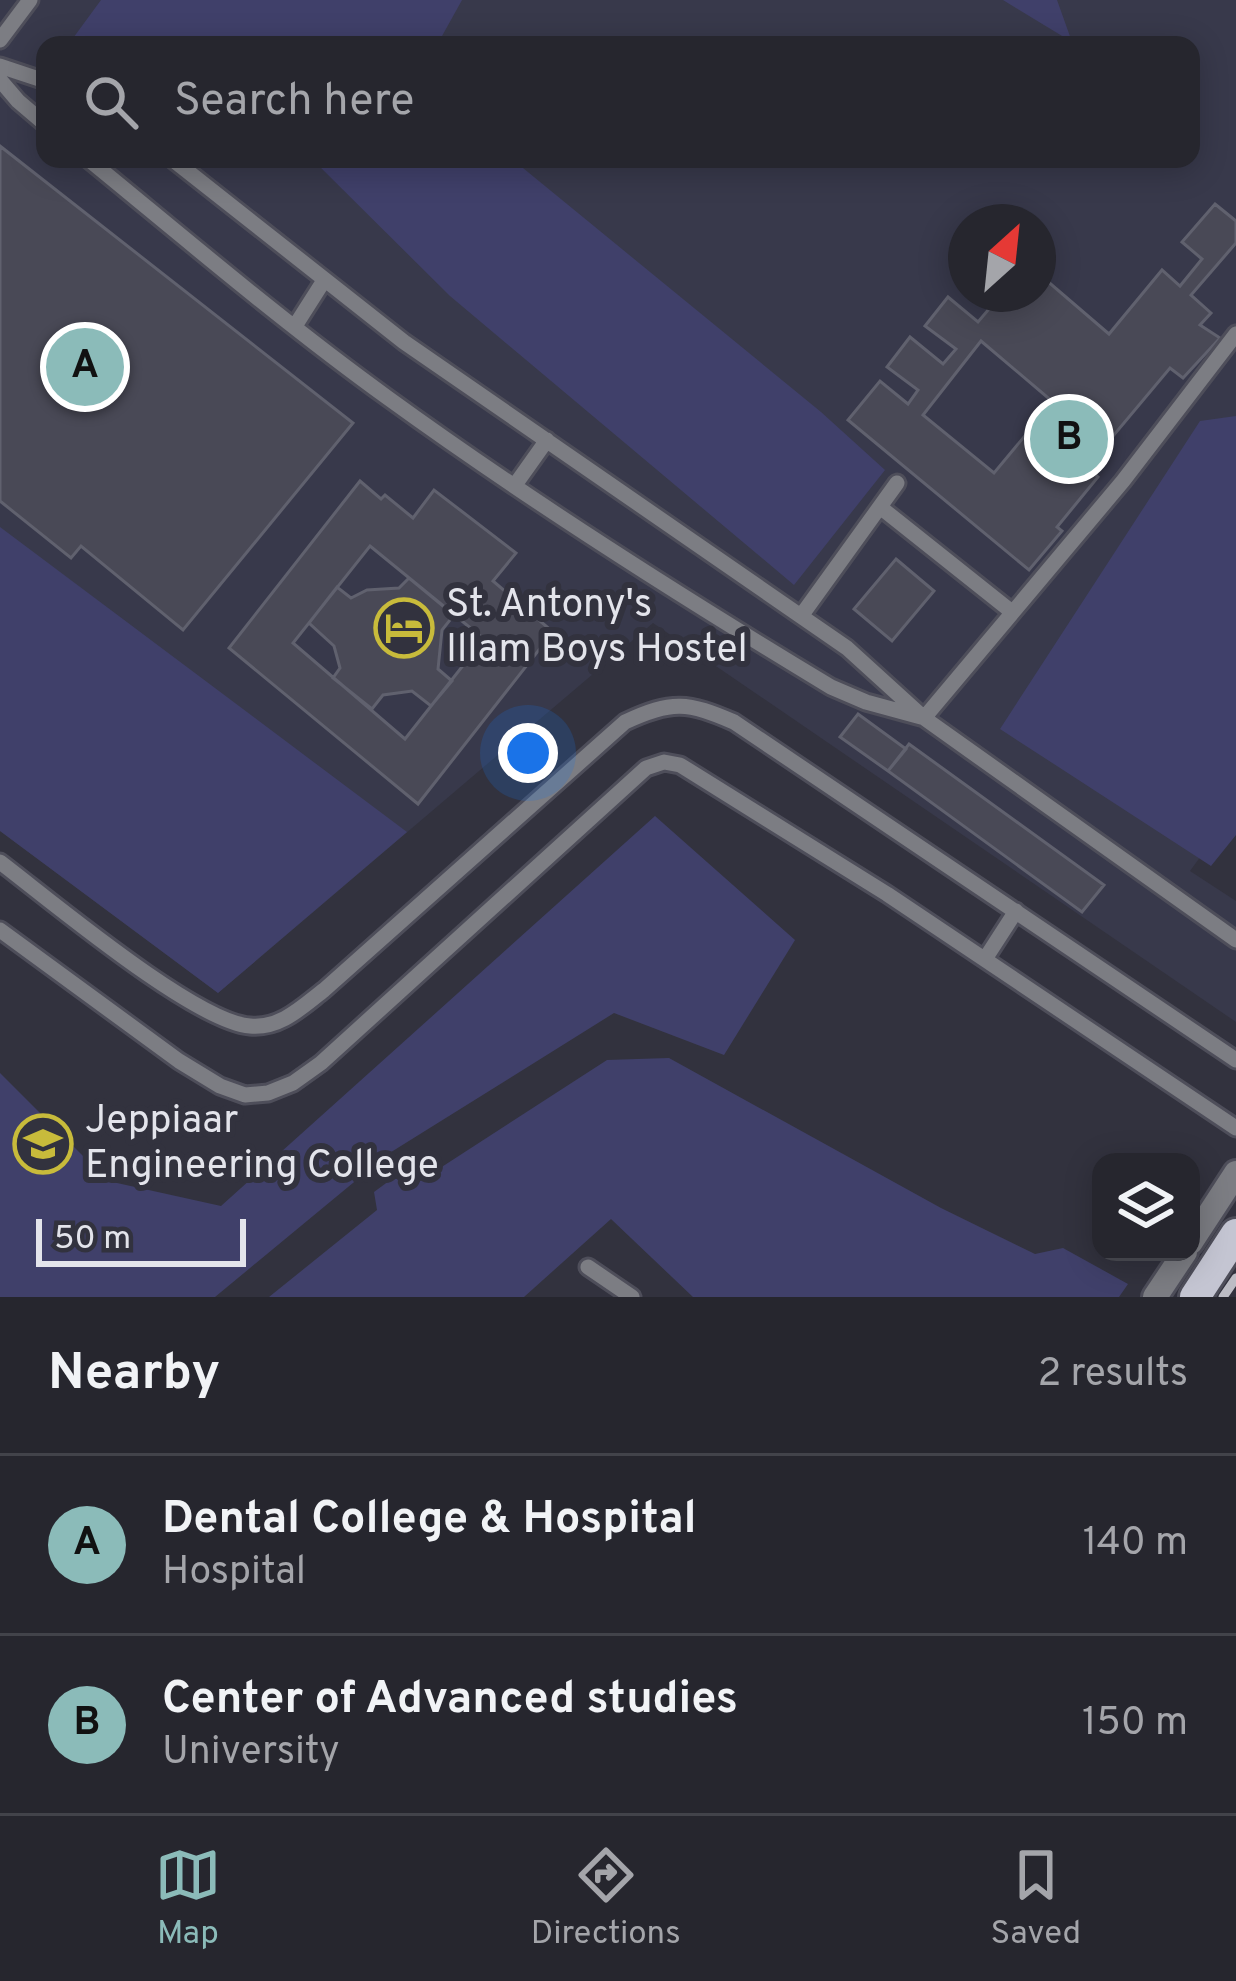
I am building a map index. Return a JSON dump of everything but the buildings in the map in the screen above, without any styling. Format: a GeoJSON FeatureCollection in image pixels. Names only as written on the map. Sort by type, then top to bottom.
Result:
{"type":"FeatureCollection","features":[{"type":"Feature","properties":{"kind":"main road"},"geometry":{"type":"LineString","coordinates":[[1195,1297],[1231,1254]]}},
{"type":"Feature","properties":{"kind":"street"},"geometry":{"type":"LineString","coordinates":[[1200,1228],[1236,1173]]}},
{"type":"Feature","properties":{"kind":"street"},"geometry":{"type":"LineString","coordinates":[[1155,1297],[1179,1261]]}},
{"type":"Feature","properties":{"kind":"lane"},"geometry":{"type":"LineString","coordinates":[[0,40],[30,0]]}},
{"type":"Feature","properties":{"kind":"lane"},"geometry":{"type":"LineString","coordinates":[[0,66],[36,78]]}},
{"type":"Feature","properties":{"kind":"lane"},"geometry":{"type":"LineString","coordinates":[[0,80],[36,116]]}},
{"type":"Feature","properties":{"kind":"lane"},"geometry":{"type":"LineString","coordinates":[[99,168],[208,261],[388,398],[515,484],[831,687],[924,718]]}},
{"type":"Feature","properties":{"kind":"lane"},"geometry":{"type":"LineString","coordinates":[[183,168],[323,282],[801,616],[877,671],[924,718],[1236,940]]}},
{"type":"Feature","properties":{"kind":"lane"},"geometry":{"type":"LineString","coordinates":[[295,326],[323,282]]}},
{"type":"Feature","properties":{"kind":"lane"},"geometry":{"type":"LineString","coordinates":[[924,718],[1123,482],[1236,334]]}},
{"type":"Feature","properties":{"kind":"lane"},"geometry":{"type":"LineString","coordinates":[[515,484],[547,440]]}},
{"type":"Feature","properties":{"kind":"lane"},"geometry":{"type":"LineString","coordinates":[[801,616],[897,483]]}},
{"type":"Feature","properties":{"kind":"lane"},"geometry":{"type":"LineString","coordinates":[[880,507],[1012,612]]}},
{"type":"Feature","properties":{"kind":"lane"},"geometry":{"type":"LineString","coordinates":[[0,862],[194,1005],[253,1027],[283,1021],[324,990],[625,722],[659,706],[694,705],[734,722],[1236,1060]]}},
{"type":"Feature","properties":{"kind":"lane"},"geometry":{"type":"LineString","coordinates":[[0,930],[179,1061],[244,1095],[268,1094],[321,1063],[431,967],[612,796],[646,768],[664,762],[680,765],[985,959],[1236,1128]]}},
{"type":"Feature","properties":{"kind":"lane"},"geometry":{"type":"LineString","coordinates":[[985,959],[1016,911]]}},
{"type":"Feature","properties":{"kind":"lane"},"geometry":{"type":"LineString","coordinates":[[588,1268],[632,1297]]}},
{"type":"Feature","properties":{"kind":"shaded area"},"geometry":{"type":"Polygon","coordinates":[[[0,0],[1236,0],[1236,808],[1190,871],[1236,901],[1236,1022],[653,623],[218,993],[0,831],[0,0]]]}},
{"type":"Feature","properties":{"kind":"shaded area"},"geometry":{"type":"Polygon","coordinates":[[[101,0],[462,0],[442,36],[75,36],[101,0]]]}},
{"type":"Feature","properties":{"kind":"shaded area"},"geometry":{"type":"Polygon","coordinates":[[[1003,0],[1057,0],[1070,36],[1062,36],[1003,0]]]}},
{"type":"Feature","properties":{"kind":"shaded area"},"geometry":{"type":"Polygon","coordinates":[[[321,168],[523,168],[885,470],[794,585],[450,296],[321,168]]]}},
{"type":"Feature","properties":{"kind":"shaded area"},"geometry":{"type":"Polygon","coordinates":[[[1236,416],[1236,835],[1211,866],[1000,729],[1200,421],[1236,416]]]}},
{"type":"Feature","properties":{"kind":"shaded area"},"geometry":{"type":"Polygon","coordinates":[[[0,527],[407,832],[218,993],[0,831],[0,527]]]}},
{"type":"Feature","properties":{"kind":"shaded area"},"geometry":{"type":"Polygon","coordinates":[[[655,816],[795,940],[724,1055],[614,1013],[388,1154],[215,1297],[0,1297],[0,1073],[108,1181],[221,1206],[655,816]]]}},
{"type":"Feature","properties":{"kind":"shaded area"},"geometry":{"type":"Polygon","coordinates":[[[669,1058],[941,1208],[1035,1254],[1063,1248],[1128,1284],[1119,1297],[693,1297],[611,1219],[524,1297],[269,1297],[377,1210],[374,1192],[393,1178],[417,1183],[607,1060],[669,1058]]]}},
{"type":"Feature","properties":{"kind":"railway"},"geometry":{"type":"LineString","coordinates":[[1223,1297],[1236,1278]]}},
{"type":"Feature","properties":{"kind":"place","name":"Dental College & Hospital"},"geometry":{"type":"Point","coordinates":[85,367]}},
{"type":"Feature","properties":{"kind":"place","name":"Center of Advanced studies"},"geometry":{"type":"Point","coordinates":[1069,439]}},
{"type":"Feature","properties":{"kind":"place","name":"St. Antony's Illam Boys Hostel"},"geometry":{"type":"Point","coordinates":[404,628]}},
{"type":"Feature","properties":{"kind":"place","name":"Jeppiaar Engineering College"},"geometry":{"type":"Point","coordinates":[43,1144]}}]}
